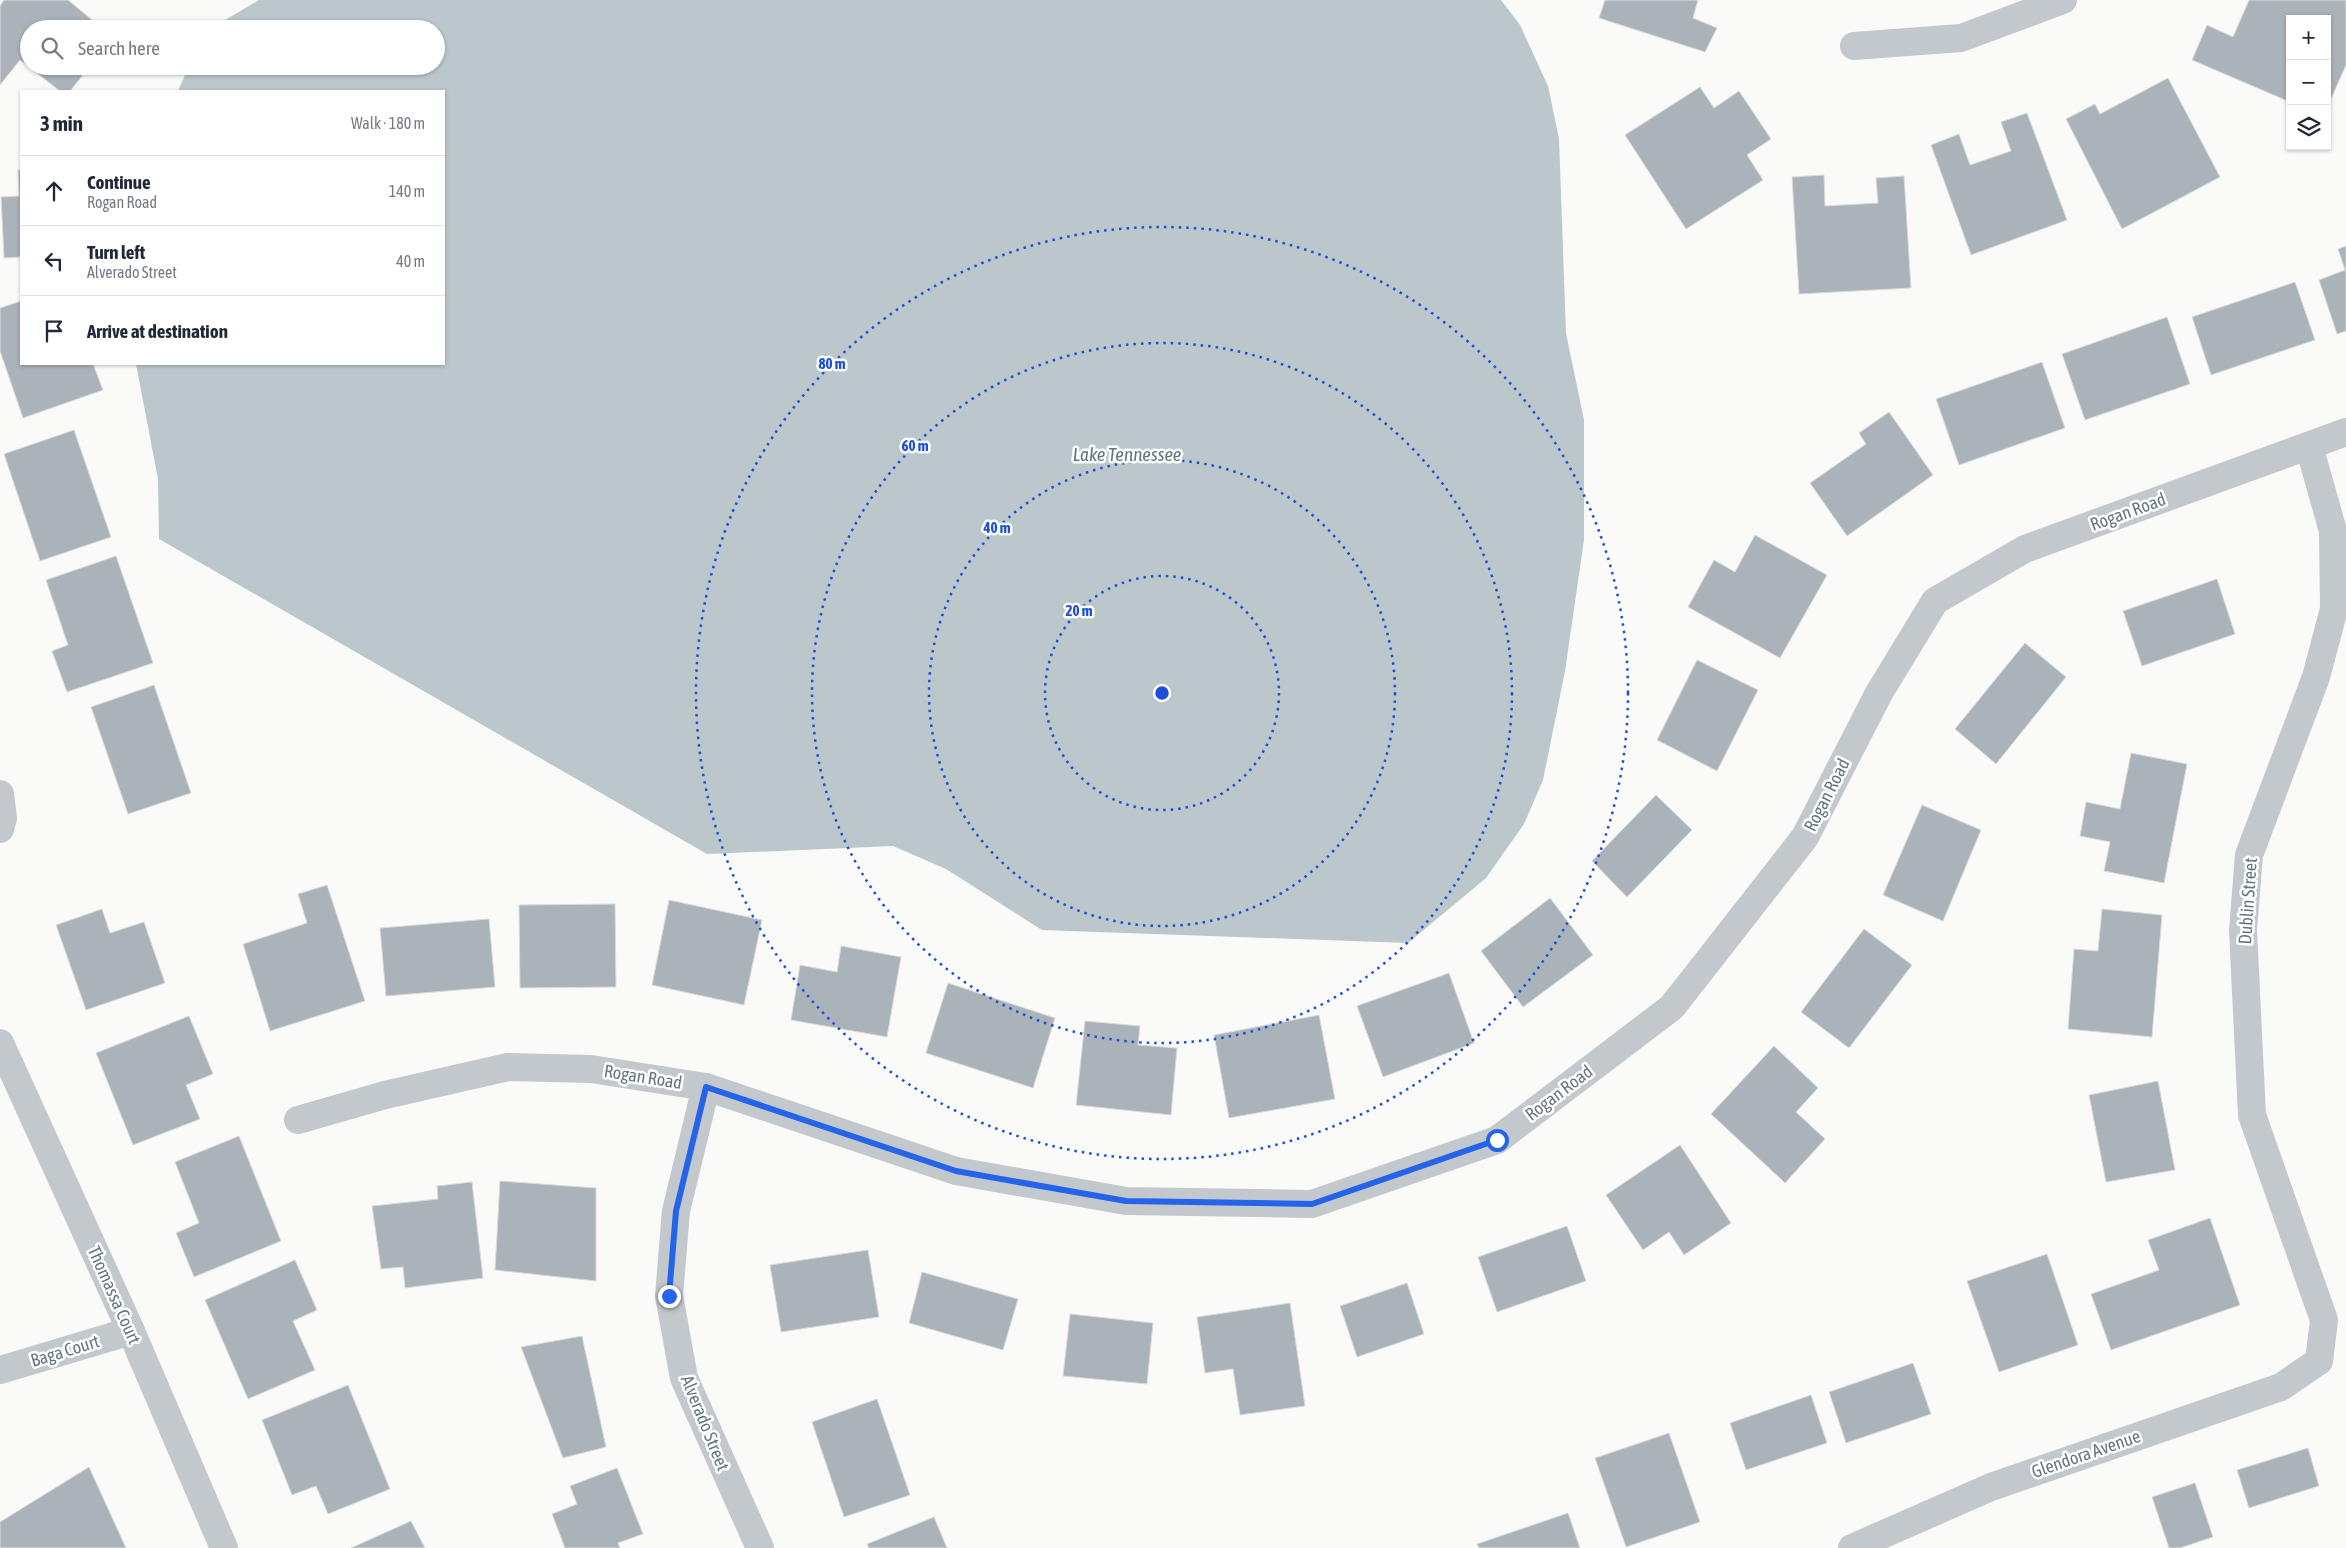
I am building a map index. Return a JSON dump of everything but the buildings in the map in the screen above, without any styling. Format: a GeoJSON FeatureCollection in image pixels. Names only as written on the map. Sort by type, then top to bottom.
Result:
{"type":"FeatureCollection","features":[{"type":"Feature","properties":{"kind":"street"},"geometry":{"type":"LineString","coordinates":[[1854,46],[1961,38],[2063,0]]}},
{"type":"Feature","properties":{"kind":"street","name":"Rogan Road"},"geometry":{"type":"LineString","coordinates":[[298,1120],[385,1095],[508,1066],[591,1069],[706,1087],[956,1171],[1126,1201],[1312,1204],[1497,1140],[1672,1007],[1805,837],[1879,693],[1935,601],[2025,549],[2346,432]]}},
{"type":"Feature","properties":{"kind":"street","name":"Dublin Street"},"geometry":{"type":"LineString","coordinates":[[2309,446],[2333,531],[2334,609],[2316,677],[2249,855],[2243,930],[2252,1115],[2324,1320],[2319,1361]]}},
{"type":"Feature","properties":{"kind":"street"},"geometry":{"type":"LineString","coordinates":[[0,794],[3,818],[0,829]]}},
{"type":"Feature","properties":{"kind":"street","name":"Thomassa Court"},"geometry":{"type":"LineString","coordinates":[[0,1043],[131,1331],[224,1548]]}},
{"type":"Feature","properties":{"kind":"street","name":"Alverado Street"},"geometry":{"type":"LineString","coordinates":[[706,1087],[676,1211],[669,1296],[684,1378],[760,1548]]}},
{"type":"Feature","properties":{"kind":"street","name":"Baga Court"},"geometry":{"type":"LineString","coordinates":[[0,1370],[131,1331]]}},
{"type":"Feature","properties":{"kind":"street","name":"Glendora Avenue"},"geometry":{"type":"LineString","coordinates":[[1852,1548],[1991,1487],[2281,1387],[2319,1361]]}},
{"type":"Feature","properties":{"kind":"water","name":"Lake Tennessee"},"geometry":{"type":"Polygon","coordinates":[[[259,0],[1501,0],[1520,25],[1548,86],[1559,139],[1566,333],[1584,420],[1584,540],[1565,671],[1543,780],[1524,824],[1486,878],[1408,943],[1042,930],[946,869],[893,846],[707,854],[159,539],[158,479],[136,365],[445,365],[445,90],[178,90],[185,75],[445,75],[445,20],[225,20],[259,0]]]}},
{"type":"Feature","properties":{"kind":"route"},"geometry":{"type":"LineString","coordinates":[[669,1296],[676,1211],[706,1087],[956,1171],[1126,1201],[1312,1204],[1497,1140]]}}]}
